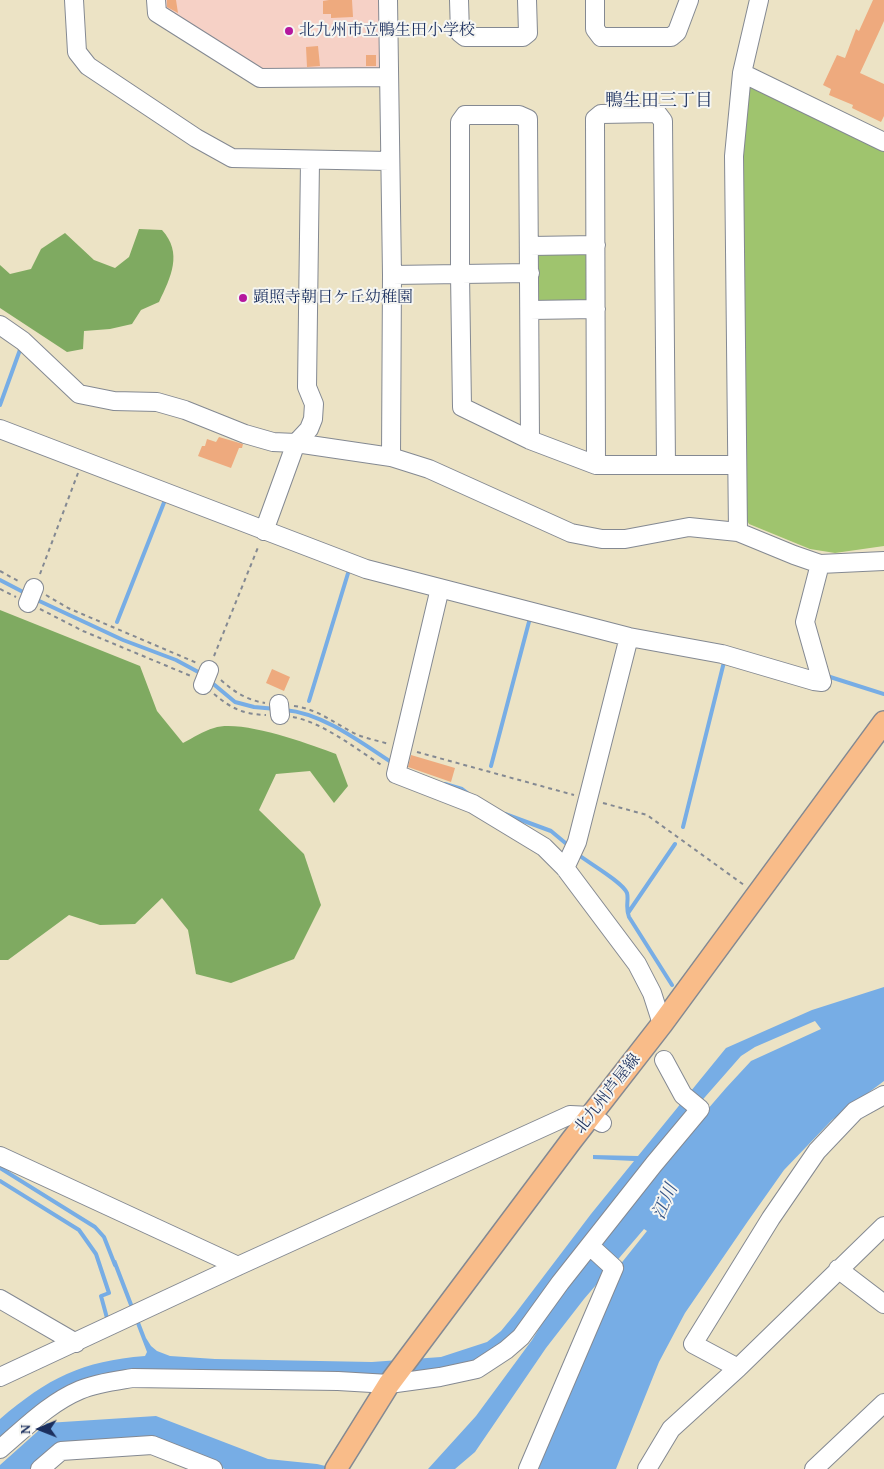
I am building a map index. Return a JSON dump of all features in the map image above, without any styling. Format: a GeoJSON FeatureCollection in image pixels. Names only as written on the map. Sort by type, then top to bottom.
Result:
{"type":"FeatureCollection","features":[{"type":"Feature","properties":{"kind":"main road","name":"北九州芦屋線"},"geometry":{"type":"LineString","coordinates":[[597,1120],[662,1024],[884,722]]}},
{"type":"Feature","properties":{"kind":"main road","name":"北九州芦屋線"},"geometry":{"type":"LineString","coordinates":[[341,1468],[399,1382],[884,744]]}},
{"type":"Feature","properties":{"kind":"street"},"geometry":{"type":"LineString","coordinates":[[74,0],[77,52],[88,66],[196,138],[232,158],[390,161]]}},
{"type":"Feature","properties":{"kind":"street"},"geometry":{"type":"LineString","coordinates":[[156,0],[157,13],[260,78],[389,77]]}},
{"type":"Feature","properties":{"kind":"street"},"geometry":{"type":"LineString","coordinates":[[388,0],[392,275],[391,457]]}},
{"type":"Feature","properties":{"kind":"street"},"geometry":{"type":"LineString","coordinates":[[459,0],[460,32],[465,37],[523,37],[528,33],[527,0]]}},
{"type":"Feature","properties":{"kind":"street"},"geometry":{"type":"LineString","coordinates":[[595,0],[595,29],[601,37],[671,37],[677,32],[689,0]]}},
{"type":"Feature","properties":{"kind":"street"},"geometry":{"type":"LineString","coordinates":[[738,532],[734,156],[742,73],[759,0]]}},
{"type":"Feature","properties":{"kind":"street"},"geometry":{"type":"LineString","coordinates":[[742,73],[884,142]]}},
{"type":"Feature","properties":{"kind":"street"},"geometry":{"type":"LineString","coordinates":[[596,465],[596,119],[601,114],[657,113],[663,121],[666,465]]}},
{"type":"Feature","properties":{"kind":"street"},"geometry":{"type":"LineString","coordinates":[[530,440],[528,119],[519,114],[465,115],[460,122],[462,406],[530,440],[596,465],[737,465]]}},
{"type":"Feature","properties":{"kind":"street"},"geometry":{"type":"LineString","coordinates":[[264,531],[296,443],[309,429],[313,419],[314,404],[307,387],[310,160]]}},
{"type":"Feature","properties":{"kind":"street"},"geometry":{"type":"LineString","coordinates":[[530,246],[596,245]]}},
{"type":"Feature","properties":{"kind":"street"},"geometry":{"type":"LineString","coordinates":[[392,275],[530,273]]}},
{"type":"Feature","properties":{"kind":"street"},"geometry":{"type":"LineString","coordinates":[[530,310],[596,309]]}},
{"type":"Feature","properties":{"kind":"street"},"geometry":{"type":"LineString","coordinates":[[0,326],[23,341],[80,394],[114,401],[157,402],[185,410],[245,434],[273,442],[296,443],[391,457],[429,469],[571,533],[602,539],[625,538],[689,527],[738,532],[820,564],[884,561]]}},
{"type":"Feature","properties":{"kind":"street"},"geometry":{"type":"LineString","coordinates":[[0,429],[366,569],[629,637],[722,654],[822,682],[805,622],[820,564]]}},
{"type":"Feature","properties":{"kind":"street"},"geometry":{"type":"LineString","coordinates":[[440,588],[396,774],[473,804],[544,847],[564,868],[637,964],[652,993],[662,1024]]}},
{"type":"Feature","properties":{"kind":"street"},"geometry":{"type":"LineString","coordinates":[[564,868],[576,842],[629,637]]}},
{"type":"Feature","properties":{"kind":"street"},"geometry":{"type":"LineString","coordinates":[[0,1449],[49,1408],[80,1390],[104,1382],[133,1378],[399,1382],[440,1378],[477,1368],[506,1350],[520,1336],[654,1164],[700,1109],[683,1095],[664,1060]]}},
{"type":"Feature","properties":{"kind":"street"},"geometry":{"type":"LineString","coordinates":[[738,1368],[693,1344],[771,1218],[817,1151],[855,1111],[884,1095]]}},
{"type":"Feature","properties":{"kind":"street"},"geometry":{"type":"LineString","coordinates":[[0,1377],[570,1115],[597,1120]]}},
{"type":"Feature","properties":{"kind":"street"},"geometry":{"type":"LineString","coordinates":[[0,1156],[238,1266]]}},
{"type":"Feature","properties":{"kind":"street"},"geometry":{"type":"LineString","coordinates":[[647,1469],[670,1429],[738,1368],[884,1226]]}},
{"type":"Feature","properties":{"kind":"street"},"geometry":{"type":"LineString","coordinates":[[528,1469],[614,1268],[590,1246]]}},
{"type":"Feature","properties":{"kind":"street"},"geometry":{"type":"LineString","coordinates":[[838,1269],[884,1304]]}},
{"type":"Feature","properties":{"kind":"street"},"geometry":{"type":"LineString","coordinates":[[0,1299],[76,1343]]}},
{"type":"Feature","properties":{"kind":"street"},"geometry":{"type":"LineString","coordinates":[[814,1469],[884,1404]]}},
{"type":"Feature","properties":{"kind":"street"},"geometry":{"type":"LineString","coordinates":[[40,1469],[61,1451],[152,1445],[213,1469]]}},
{"type":"Feature","properties":{"kind":"path"},"geometry":{"type":"LineString","coordinates":[[31,596],[82,461]]}},
{"type":"Feature","properties":{"kind":"path"},"geometry":{"type":"LineString","coordinates":[[206,677],[264,531]]}},
{"type":"Feature","properties":{"kind":"path"},"geometry":{"type":"LineString","coordinates":[[0,571],[27,586],[31,596],[83,631],[188,673],[206,677],[254,701],[304,719],[322,728],[396,774]]}},
{"type":"Feature","properties":{"kind":"path"},"geometry":{"type":"LineString","coordinates":[[0,589],[31,596],[68,608],[127,634],[178,653],[206,677],[229,707],[248,714],[302,707],[325,716],[359,735],[647,815],[748,888]]}},
{"type":"Feature","properties":{"kind":"shaded area","name":"北九州市立鴨生田小学校"},"geometry":{"type":"Polygon","coordinates":[[[163,0],[380,0],[380,68],[376,72],[263,71],[166,11],[163,0]]]}},
{"type":"Feature","properties":{"kind":"green space"},"geometry":{"type":"Polygon","coordinates":[[[749,84],[884,147],[884,546],[835,553],[810,549],[749,524],[745,517],[743,149],[749,84]]]}},
{"type":"Feature","properties":{"kind":"green space"},"geometry":{"type":"Polygon","coordinates":[[[139,229],[162,230],[172,247],[173,265],[159,302],[141,310],[132,324],[110,329],[84,331],[83,349],[67,352],[0,308],[0,265],[10,274],[31,269],[41,249],[65,233],[94,260],[115,268],[129,257],[139,229]]]}},
{"type":"Feature","properties":{"kind":"green space"},"geometry":{"type":"Polygon","coordinates":[[[534,249],[591,249],[592,306],[534,306],[534,249]]]}},
{"type":"Feature","properties":{"kind":"green space"},"geometry":{"type":"Polygon","coordinates":[[[0,610],[140,666],[157,711],[183,743],[214,728],[226,726],[241,727],[275,734],[336,754],[348,786],[334,803],[310,771],[276,774],[259,810],[304,854],[321,905],[294,959],[231,983],[196,974],[188,930],[162,898],[135,924],[100,925],[69,915],[8,960],[0,960],[0,610]]]}},
{"type":"Feature","properties":{"kind":"water","name":"江川"},"geometry":{"type":"Polygon","coordinates":[[[884,987],[884,1081],[832,1120],[784,1170],[748,1221],[685,1313],[659,1362],[616,1469],[531,1469],[619,1266],[647,1231],[644,1229],[584,1299],[546,1348],[475,1452],[455,1469],[428,1469],[476,1416],[532,1340],[561,1293],[688,1132],[726,1088],[751,1061],[821,1029],[815,1021],[755,1047],[741,1056],[662,1146],[514,1335],[468,1365],[374,1376],[116,1374],[0,1440],[0,1419],[50,1382],[84,1367],[123,1358],[145,1356],[147,1352],[112,1261],[116,1260],[146,1338],[157,1351],[170,1356],[215,1359],[372,1362],[441,1357],[487,1342],[501,1331],[515,1314],[634,1161],[593,1159],[593,1155],[638,1156],[726,1048],[812,1010],[884,987]]]}},
{"type":"Feature","properties":{"kind":"water"},"geometry":{"type":"Polygon","coordinates":[[[156,1416],[268,1459],[317,1464],[338,1469],[225,1469],[153,1441],[60,1447],[34,1469],[0,1469],[0,1465],[47,1423],[156,1416]]]}},
{"type":"Feature","properties":{"kind":"building"},"geometry":{"type":"Polygon","coordinates":[[[167,0],[176,0],[178,13],[167,7],[167,0]]]}},
{"type":"Feature","properties":{"kind":"building"},"geometry":{"type":"Polygon","coordinates":[[[352,0],[353,17],[331,18],[331,14],[323,14],[323,1],[352,0]]]}},
{"type":"Feature","properties":{"kind":"building"},"geometry":{"type":"Polygon","coordinates":[[[873,0],[884,0],[884,21],[860,73],[884,84],[884,116],[881,122],[852,108],[853,105],[829,95],[831,89],[823,85],[837,55],[845,58],[856,29],[859,31],[873,0]]]}},
{"type":"Feature","properties":{"kind":"building"},"geometry":{"type":"Polygon","coordinates":[[[318,46],[320,66],[307,67],[306,47],[318,46]]]}},
{"type":"Feature","properties":{"kind":"building"},"geometry":{"type":"Polygon","coordinates":[[[366,55],[376,55],[376,66],[366,66],[366,55]]]}},
{"type":"Feature","properties":{"kind":"building"},"geometry":{"type":"Polygon","coordinates":[[[219,437],[243,444],[242,448],[239,448],[231,468],[198,456],[202,446],[205,446],[207,439],[216,442],[219,437]]]}},
{"type":"Feature","properties":{"kind":"building"},"geometry":{"type":"Polygon","coordinates":[[[272,669],[290,677],[284,691],[266,683],[272,669]]]}},
{"type":"Feature","properties":{"kind":"building"},"geometry":{"type":"Polygon","coordinates":[[[411,755],[455,768],[451,782],[408,767],[411,755]]]}},
{"type":"Feature","properties":{"kind":"waterway"},"geometry":{"type":"LineString","coordinates":[[0,405],[21,347]]}},
{"type":"Feature","properties":{"kind":"waterway"},"geometry":{"type":"LineString","coordinates":[[117,622],[165,500]]}},
{"type":"Feature","properties":{"kind":"waterway"},"geometry":{"type":"LineString","coordinates":[[309,701],[349,570]]}},
{"type":"Feature","properties":{"kind":"waterway"},"geometry":{"type":"LineString","coordinates":[[0,580],[27,594]]}},
{"type":"Feature","properties":{"kind":"waterway"},"geometry":{"type":"LineString","coordinates":[[35,599],[123,640],[176,660],[202,674]]}},
{"type":"Feature","properties":{"kind":"waterway"},"geometry":{"type":"LineString","coordinates":[[491,766],[530,618]]}},
{"type":"Feature","properties":{"kind":"waterway"},"geometry":{"type":"LineString","coordinates":[[683,827],[724,662]]}},
{"type":"Feature","properties":{"kind":"waterway"},"geometry":{"type":"LineString","coordinates":[[827,676],[884,694]]}},
{"type":"Feature","properties":{"kind":"waterway"},"geometry":{"type":"LineString","coordinates":[[211,682],[235,702],[254,707],[276,709]]}},
{"type":"Feature","properties":{"kind":"waterway"},"geometry":{"type":"LineString","coordinates":[[285,710],[299,712],[328,723],[394,764]]}},
{"type":"Feature","properties":{"kind":"waterway"},"geometry":{"type":"LineString","coordinates":[[445,784],[462,789],[470,795]]}},
{"type":"Feature","properties":{"kind":"waterway"},"geometry":{"type":"LineString","coordinates":[[505,814],[551,831],[569,846]]}},
{"type":"Feature","properties":{"kind":"waterway"},"geometry":{"type":"LineString","coordinates":[[628,913],[675,844]]}},
{"type":"Feature","properties":{"kind":"waterway"},"geometry":{"type":"LineString","coordinates":[[576,853],[624,888],[627,893],[629,917],[672,985]]}},
{"type":"Feature","properties":{"kind":"waterway"},"geometry":{"type":"LineString","coordinates":[[0,1168],[95,1227],[104,1237],[115,1265]]}},
{"type":"Feature","properties":{"kind":"waterway"},"geometry":{"type":"LineString","coordinates":[[0,1181],[79,1230],[96,1254],[109,1293],[101,1296],[107,1318]]}},
{"type":"Feature","properties":{"kind":"place","name":"北九州市立鴨生田小学校"},"geometry":{"type":"Point","coordinates":[289,31]}},
{"type":"Feature","properties":{"kind":"place","name":"顕照寺朝日ケ丘幼稚園"},"geometry":{"type":"Point","coordinates":[243,298]}},
{"type":"Feature","properties":{"kind":"district","name":"鴨生田三丁目"},"geometry":{"type":"Point","coordinates":[659,101]}}]}
